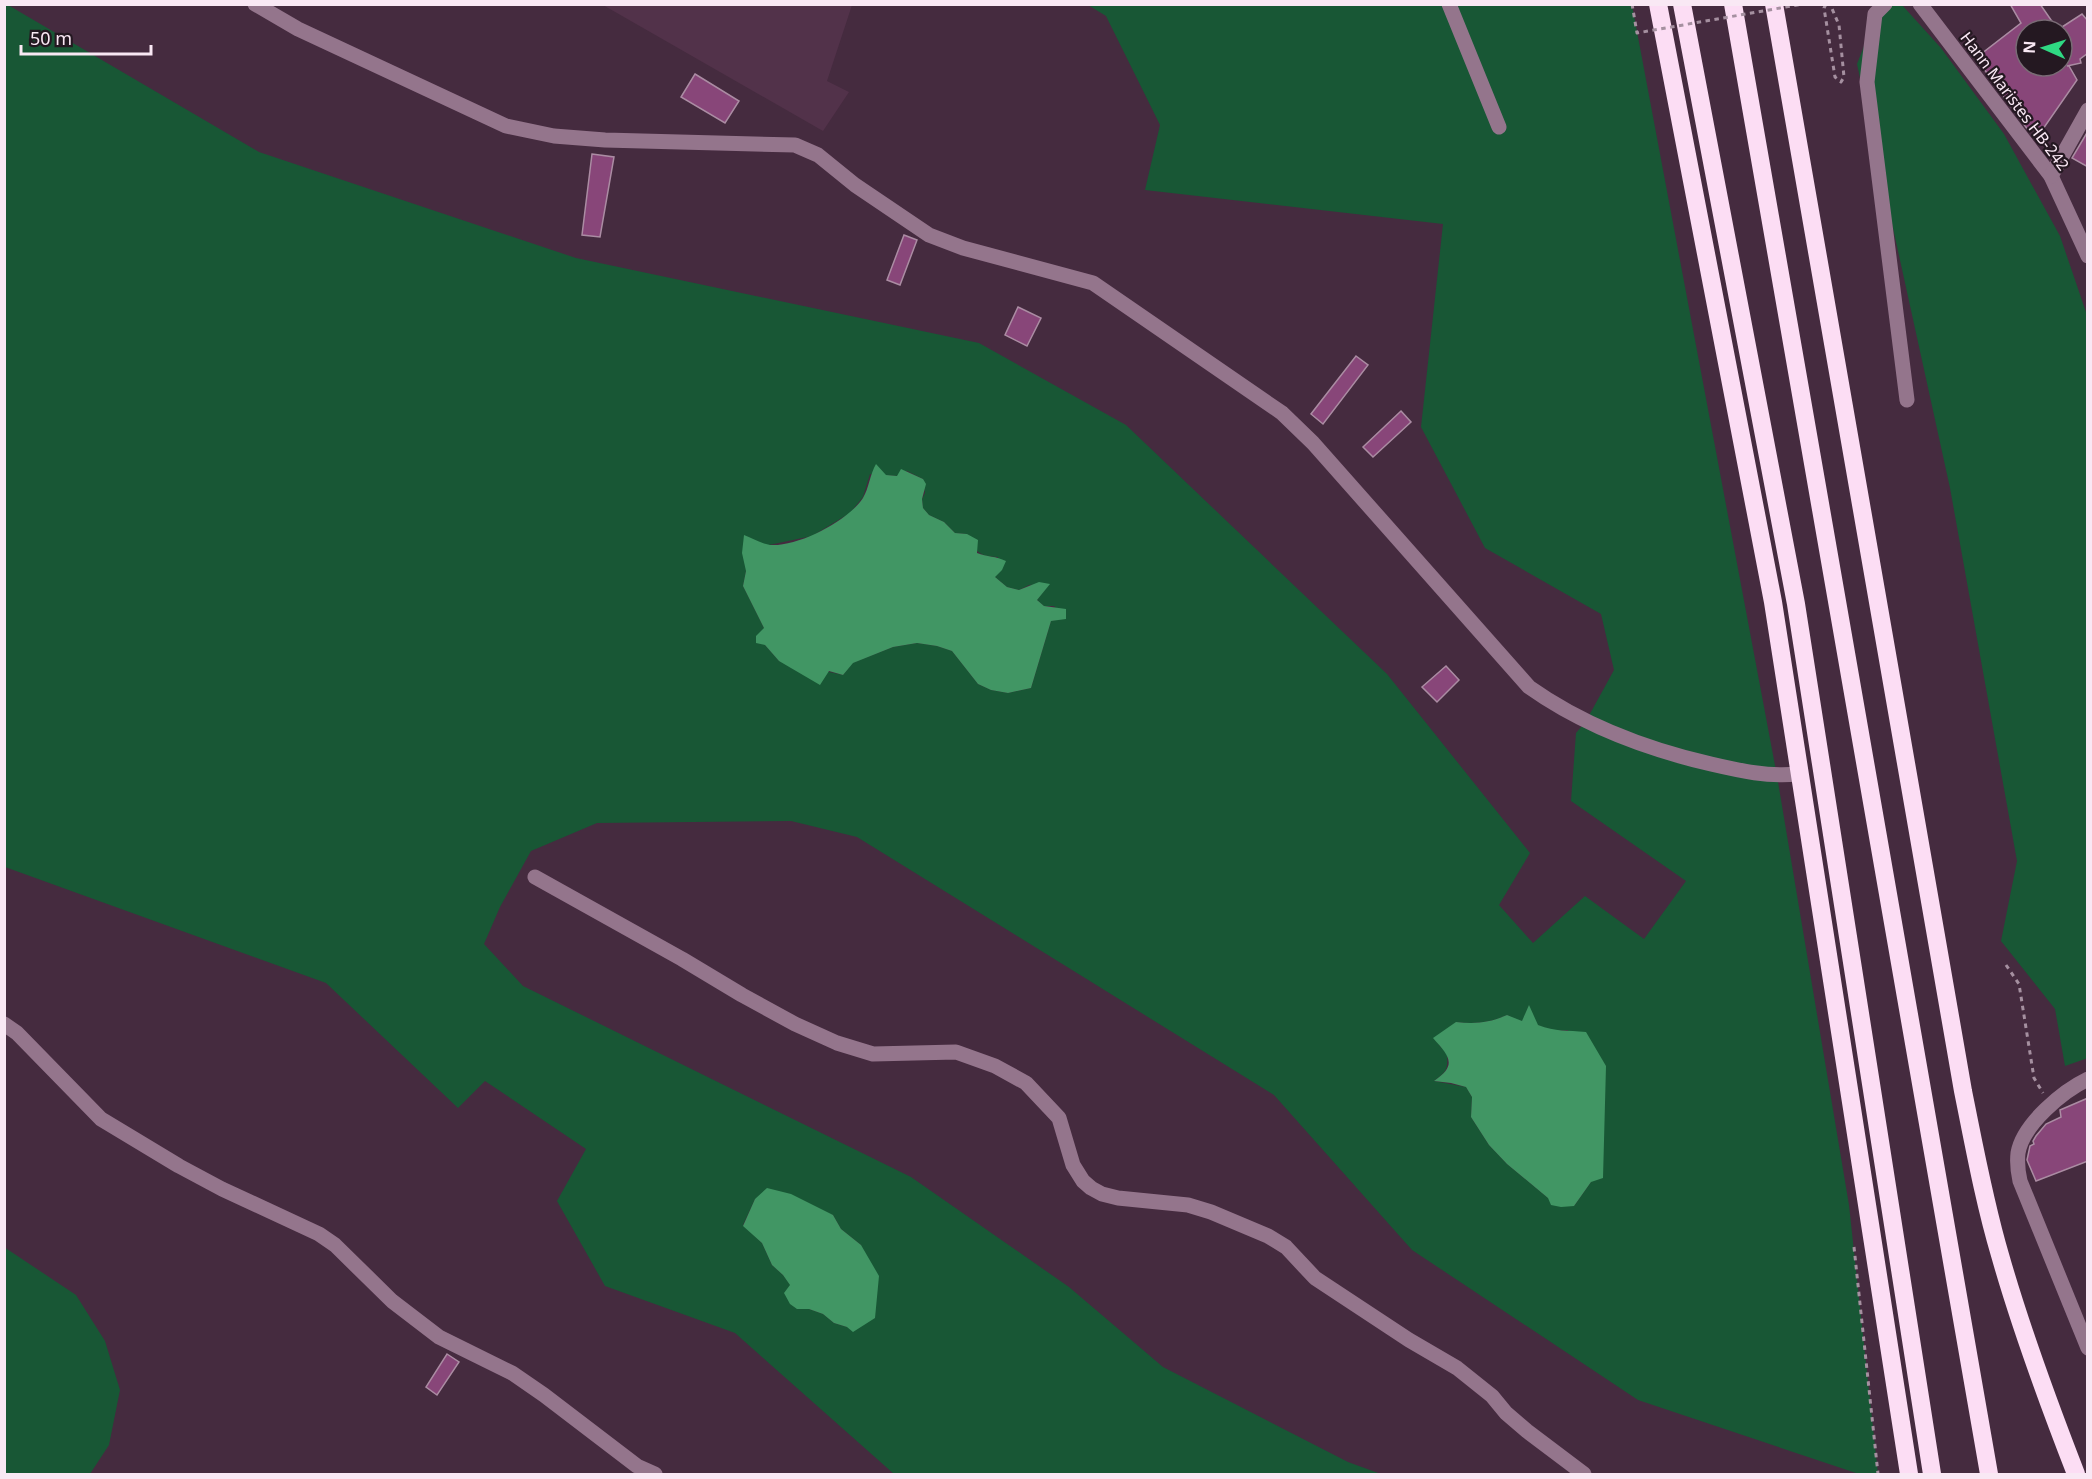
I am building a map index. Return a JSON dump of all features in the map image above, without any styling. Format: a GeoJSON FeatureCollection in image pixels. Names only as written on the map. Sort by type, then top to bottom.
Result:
{"type":"FeatureCollection","features":[{"type":"Feature","properties":{"kind":"highway"},"geometry":{"type":"LineString","coordinates":[[1658,4],[1773,602],[1798,774],[1909,1474]]}},
{"type":"Feature","properties":{"kind":"highway"},"geometry":{"type":"LineString","coordinates":[[1682,4],[1796,604],[1932,1474]]}},
{"type":"Feature","properties":{"kind":"highway"},"geometry":{"type":"LineString","coordinates":[[1732,4],[1783,284],[1945,1232],[1989,1474]]}},
{"type":"Feature","properties":{"kind":"highway"},"geometry":{"type":"LineString","coordinates":[[1774,4],[1978,1167],[1999,1254],[2028,1345],[2076,1474]]}},
{"type":"Feature","properties":{"kind":"street"},"geometry":{"type":"LineString","coordinates":[[255,4],[298,28],[506,126],[555,136],[605,140],[795,145],[818,155],[855,185],[929,235],[963,248],[1092,283],[1281,413],[1313,443],[1529,687],[1557,707],[1601,729],[1676,756],[1751,773],[1777,776],[1798,774]]}},
{"type":"Feature","properties":{"kind":"street"},"geometry":{"type":"LineString","coordinates":[[1449,4],[1499,127]]}},
{"type":"Feature","properties":{"kind":"street"},"geometry":{"type":"LineString","coordinates":[[1885,4],[1875,14],[1867,82],[1907,400]]}},
{"type":"Feature","properties":{"kind":"street","name":"Hann Maristes HB-242"},"geometry":{"type":"LineString","coordinates":[[1920,4],[2051,176],[2088,256]]}},
{"type":"Feature","properties":{"kind":"street"},"geometry":{"type":"LineString","coordinates":[[2051,176],[2088,110]]}},
{"type":"Feature","properties":{"kind":"street"},"geometry":{"type":"LineString","coordinates":[[535,877],[751,1000],[837,1043],[873,1053],[956,1052],[995,1066],[1026,1083],[1059,1118],[1074,1165],[1083,1181],[1091,1188],[1101,1194],[1118,1198],[1188,1205],[1220,1215],[1268,1236],[1286,1247],[1315,1278],[1409,1340],[1457,1368],[1492,1396],[1506,1413],[1527,1431],[1584,1474]]}},
{"type":"Feature","properties":{"kind":"street"},"geometry":{"type":"LineString","coordinates":[[4,1024],[17,1033],[101,1119],[222,1189],[319,1234],[335,1245],[392,1301],[439,1337],[512,1373],[637,1466],[655,1474]]}},
{"type":"Feature","properties":{"kind":"street"},"geometry":{"type":"LineString","coordinates":[[2088,1078],[2070,1088],[2050,1106],[2024,1136],[2019,1151],[2020,1181],[2088,1347]]}},
{"type":"Feature","properties":{"kind":"path"},"geometry":{"type":"LineString","coordinates":[[1632,4],[1637,33],[1803,4]]}},
{"type":"Feature","properties":{"kind":"path"},"geometry":{"type":"LineString","coordinates":[[1828,4],[1839,24],[1844,78],[1841,82],[1835,77],[1824,8],[1828,4]]}},
{"type":"Feature","properties":{"kind":"path"},"geometry":{"type":"LineString","coordinates":[[2006,965],[2019,984],[2034,1078],[2050,1106]]}},
{"type":"Feature","properties":{"kind":"path"},"geometry":{"type":"LineString","coordinates":[[1853,1240],[1878,1474]]}},
{"type":"Feature","properties":{"kind":"shaded area"},"geometry":{"type":"Polygon","coordinates":[[[4,5],[8,5],[259,152],[576,258],[979,343],[1126,425],[1387,674],[1530,853],[1499,905],[1533,943],[1585,896],[1644,939],[1686,881],[1571,801],[1576,733],[1586,721],[1614,670],[1601,614],[1485,548],[1421,427],[1443,224],[1145,190],[1160,125],[1106,16],[1088,5],[1632,5],[1777,776],[1849,1205],[1878,1474],[1859,1474],[1638,1400],[1412,1250],[1274,1095],[857,837],[791,821],[597,823],[531,851],[500,907],[484,944],[523,986],[911,1177],[1069,1287],[1163,1367],[1348,1462],[1381,1474],[894,1474],[735,1333],[605,1286],[557,1201],[586,1149],[485,1081],[458,1108],[326,983],[5,867],[4,5]],[[907,471],[898,476],[870,474],[863,497],[850,513],[812,536],[769,545],[746,571],[743,586],[764,628],[765,645],[779,661],[843,675],[852,663],[893,647],[917,643],[937,646],[952,651],[978,684],[991,690],[1008,693],[1031,688],[1051,621],[1066,618],[1054,606],[1044,606],[1037,600],[1049,584],[1029,585],[1019,590],[1007,587],[995,577],[998,557],[981,554],[967,534],[955,533],[944,522],[929,515],[923,508],[922,499],[925,493],[923,479],[907,471]],[[1529,1006],[1522,1022],[1507,1015],[1482,1022],[1456,1022],[1439,1045],[1447,1053],[1447,1067],[1434,1081],[1466,1087],[1472,1097],[1471,1117],[1489,1145],[1507,1164],[1548,1198],[1574,1206],[1591,1182],[1568,1030],[1554,1031],[1537,1025],[1529,1006]],[[755,1199],[743,1225],[762,1243],[772,1265],[783,1275],[809,1309],[823,1314],[834,1323],[847,1327],[861,1245],[841,1229],[833,1215],[755,1199]]]}},
{"type":"Feature","properties":{"kind":"shaded area"},"geometry":{"type":"Polygon","coordinates":[[[603,5],[852,5],[827,81],[849,92],[823,131],[603,5]]]}},
{"type":"Feature","properties":{"kind":"shaded area"},"geometry":{"type":"Polygon","coordinates":[[[1880,5],[1902,5],[1941,48],[2004,134],[2060,236],[2087,315],[2088,1058],[2065,1066],[2055,1009],[2001,941],[2017,861],[1950,488],[1857,64],[1880,5]]]}},
{"type":"Feature","properties":{"kind":"shaded area"},"geometry":{"type":"Polygon","coordinates":[[[876,464],[886,475],[897,476],[901,469],[923,479],[926,484],[922,499],[923,508],[929,515],[944,522],[955,533],[967,534],[978,540],[977,553],[1006,561],[1002,570],[995,577],[1007,587],[1019,590],[1039,582],[1050,584],[1037,600],[1044,606],[1066,609],[1066,619],[1051,621],[1031,688],[1008,693],[991,690],[978,684],[952,651],[917,643],[893,647],[853,663],[843,675],[829,671],[820,685],[779,661],[765,645],[756,643],[756,636],[764,628],[743,586],[746,571],[742,553],[744,535],[770,545],[794,542],[821,531],[856,507],[867,490],[876,464]]]}},
{"type":"Feature","properties":{"kind":"shaded area"},"geometry":{"type":"Polygon","coordinates":[[[1529,1005],[1538,1025],[1556,1030],[1586,1032],[1606,1066],[1603,1178],[1591,1182],[1574,1206],[1551,1205],[1548,1198],[1507,1164],[1489,1145],[1471,1117],[1472,1097],[1466,1087],[1434,1081],[1446,1070],[1448,1060],[1447,1055],[1433,1038],[1456,1022],[1482,1022],[1507,1015],[1522,1021],[1529,1005]]]}},
{"type":"Feature","properties":{"kind":"shaded area"},"geometry":{"type":"Polygon","coordinates":[[[767,1188],[791,1194],[833,1215],[841,1229],[861,1245],[879,1276],[875,1318],[853,1332],[847,1327],[834,1323],[823,1314],[809,1309],[797,1309],[790,1304],[784,1293],[790,1285],[772,1265],[762,1243],[743,1226],[755,1199],[767,1188]]]}},
{"type":"Feature","properties":{"kind":"shaded area"},"geometry":{"type":"Polygon","coordinates":[[[4,1247],[76,1295],[105,1341],[120,1390],[109,1445],[90,1474],[5,1474],[4,1247]]]}},
{"type":"Feature","properties":{"kind":"building"},"geometry":{"type":"Polygon","coordinates":[[[2010,4],[2040,4],[2050,18],[2018,18],[2010,4]]]}},
{"type":"Feature","properties":{"kind":"building"},"geometry":{"type":"Polygon","coordinates":[[[2082,14],[2088,21],[2088,53],[2080,59],[2081,63],[2074,64],[2074,19],[2082,14]]]}},
{"type":"Feature","properties":{"kind":"building"},"geometry":{"type":"Polygon","coordinates":[[[2014,28],[2014,78],[2074,78],[2074,75],[2077,80],[2043,129],[2028,130],[1976,58],[2014,28]]]}},
{"type":"Feature","properties":{"kind":"building"},"geometry":{"type":"Polygon","coordinates":[[[695,74],[739,101],[725,123],[681,97],[695,74]]]}},
{"type":"Feature","properties":{"kind":"building"},"geometry":{"type":"Polygon","coordinates":[[[2088,131],[2088,167],[2072,158],[2088,131]]]}},
{"type":"Feature","properties":{"kind":"building"},"geometry":{"type":"Polygon","coordinates":[[[592,154],[614,157],[600,237],[582,235],[592,154]]]}},
{"type":"Feature","properties":{"kind":"building"},"geometry":{"type":"Polygon","coordinates":[[[904,235],[917,240],[900,285],[887,280],[904,235]]]}},
{"type":"Feature","properties":{"kind":"building"},"geometry":{"type":"Polygon","coordinates":[[[1018,307],[1041,318],[1027,346],[1005,335],[1018,307]]]}},
{"type":"Feature","properties":{"kind":"building"},"geometry":{"type":"Polygon","coordinates":[[[1356,356],[1368,365],[1323,424],[1311,414],[1356,356]]]}},
{"type":"Feature","properties":{"kind":"building"},"geometry":{"type":"Polygon","coordinates":[[[1401,411],[1411,422],[1373,457],[1363,447],[1401,411]]]}},
{"type":"Feature","properties":{"kind":"building"},"geometry":{"type":"Polygon","coordinates":[[[1446,666],[1459,680],[1437,702],[1422,687],[1446,666]]]}},
{"type":"Feature","properties":{"kind":"building"},"geometry":{"type":"Polygon","coordinates":[[[2088,1098],[2088,1161],[2036,1181],[2027,1160],[2030,1146],[2034,1144],[2036,1136],[2046,1124],[2061,1117],[2060,1110],[2088,1098]]]}},
{"type":"Feature","properties":{"kind":"building"},"geometry":{"type":"Polygon","coordinates":[[[447,1354],[459,1362],[437,1395],[426,1387],[447,1354]]]}}]}
